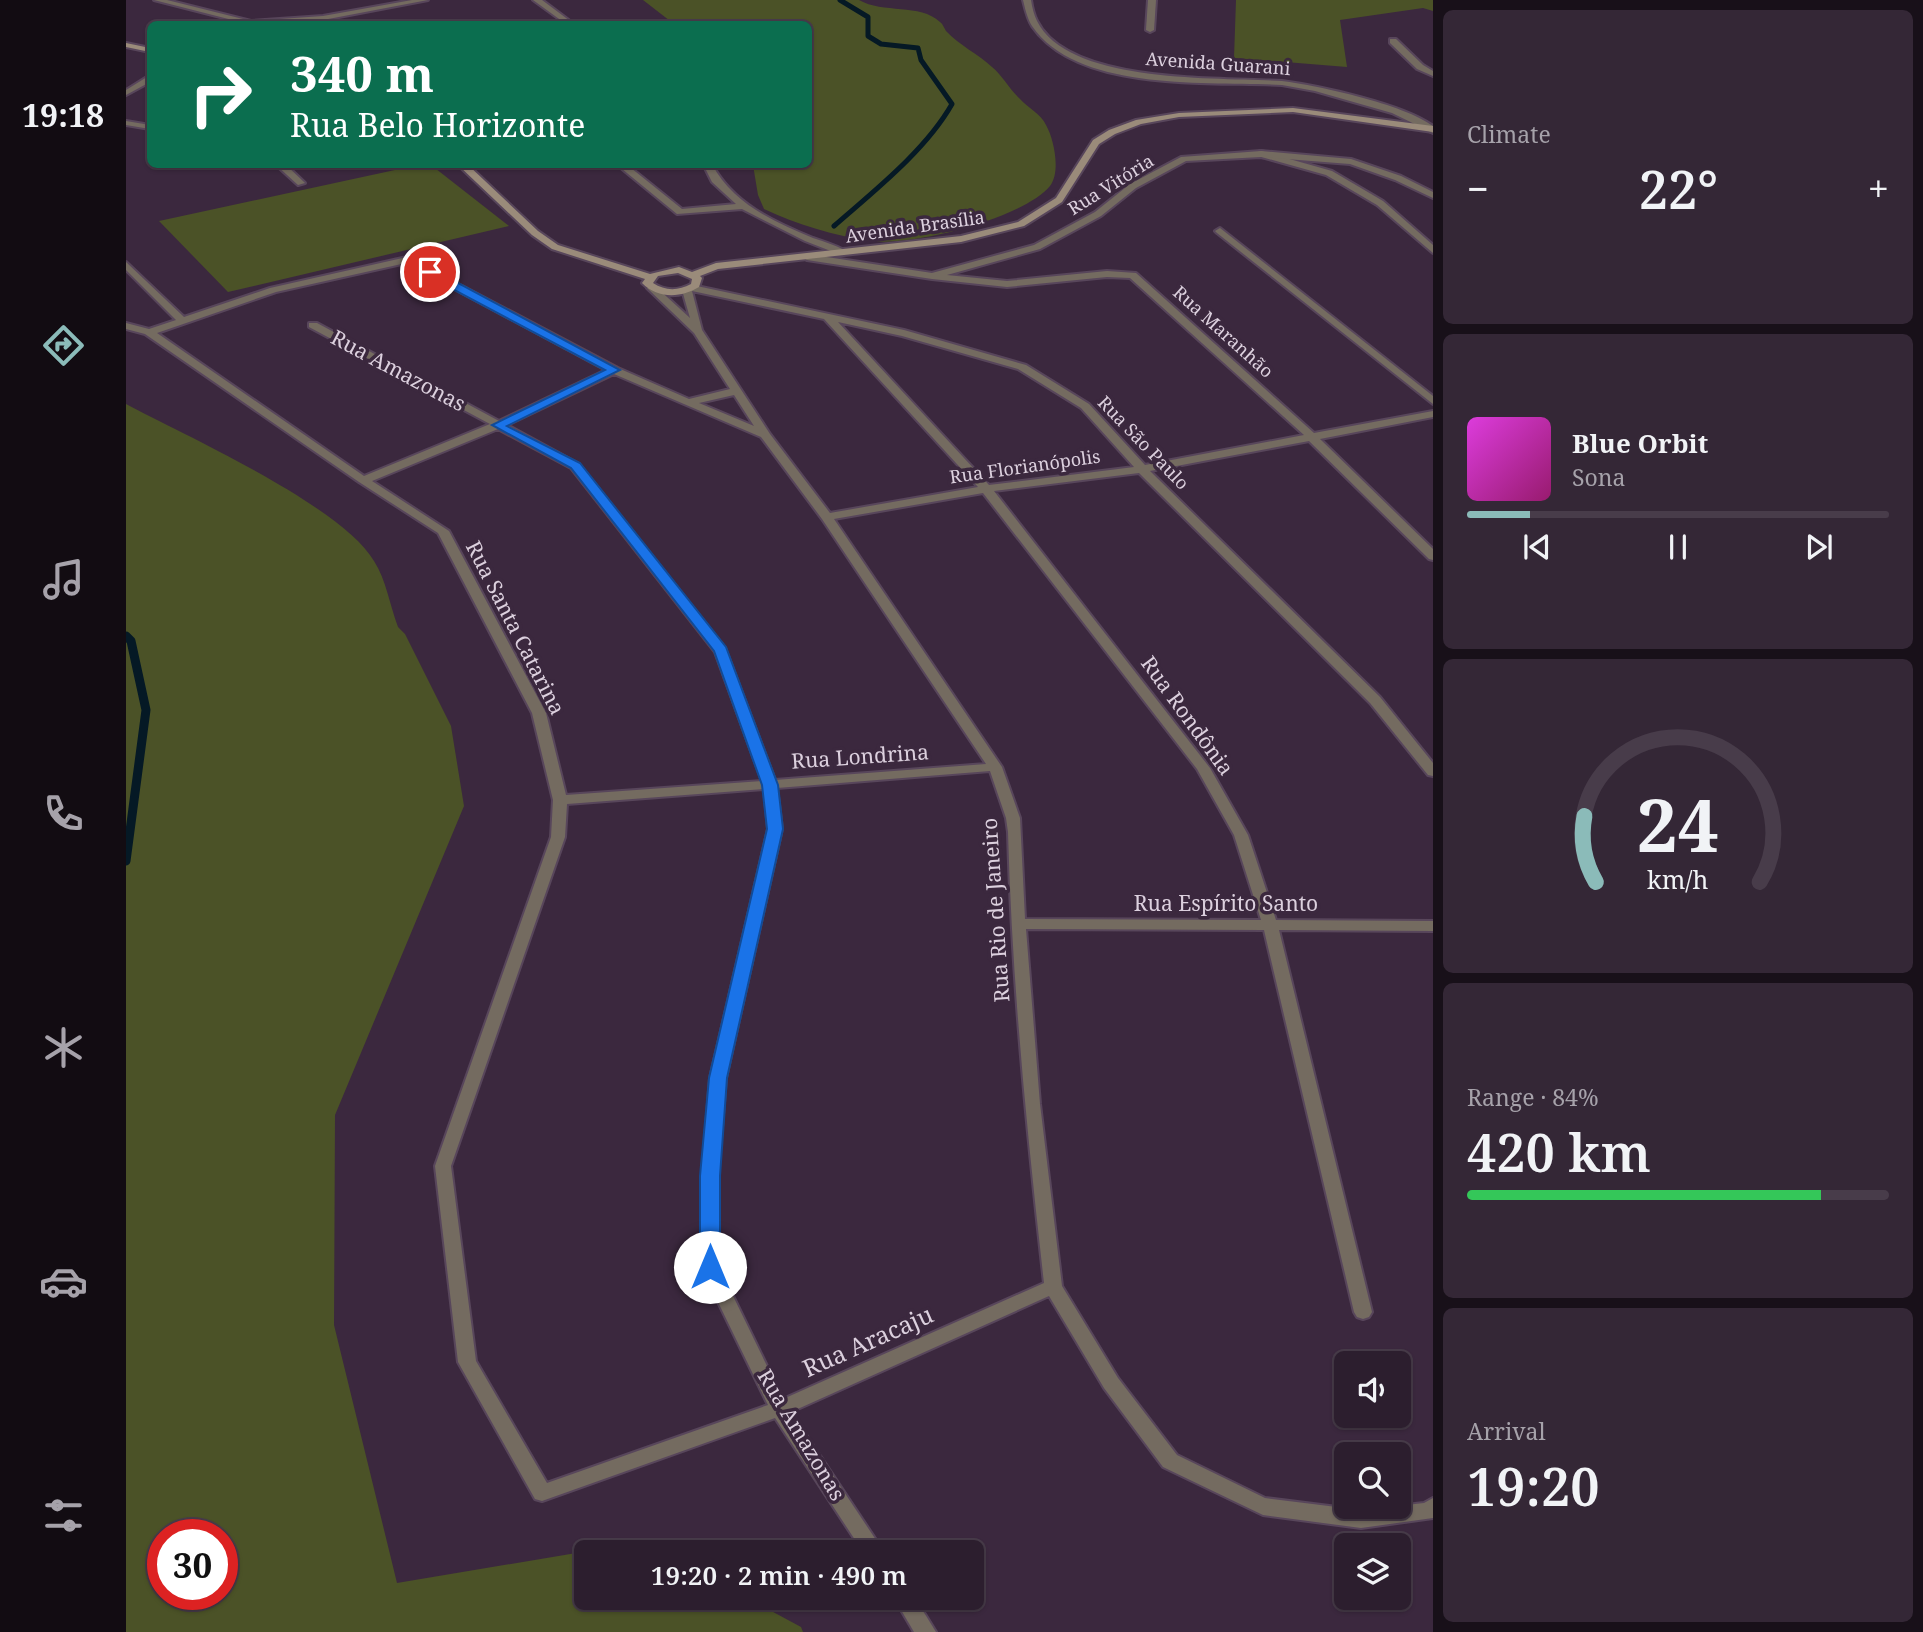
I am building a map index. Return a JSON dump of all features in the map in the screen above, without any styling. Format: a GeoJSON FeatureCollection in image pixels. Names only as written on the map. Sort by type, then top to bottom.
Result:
{"type":"FeatureCollection","features":[{"type":"Feature","properties":{"kind":"street"},"geometry":{"type":"LineString","coordinates":[[158,0],[238,21]]}},
{"type":"Feature","properties":{"kind":"street"},"geometry":{"type":"LineString","coordinates":[[286,21],[323,18],[424,0]]}},
{"type":"Feature","properties":{"kind":"street"},"geometry":{"type":"LineString","coordinates":[[537,0],[566,21]]}},
{"type":"Feature","properties":{"kind":"street","name":"Avenida Guarani"},"geometry":{"type":"LineString","coordinates":[[1027,0],[1035,24],[1056,47],[1079,60],[1106,68],[1175,77],[1284,83],[1389,109],[1411,116],[1433,129]]}},
{"type":"Feature","properties":{"kind":"street"},"geometry":{"type":"LineString","coordinates":[[1150,30],[1152,0]]}},
{"type":"Feature","properties":{"kind":"street"},"geometry":{"type":"LineString","coordinates":[[1393,41],[1420,67],[1433,74]]}},
{"type":"Feature","properties":{"kind":"street"},"geometry":{"type":"LineString","coordinates":[[128,46],[147,49]]}},
{"type":"Feature","properties":{"kind":"street"},"geometry":{"type":"LineString","coordinates":[[126,93],[147,81]]}},
{"type":"Feature","properties":{"kind":"street"},"geometry":{"type":"LineString","coordinates":[[1374,120],[1387,116],[1389,109]]}},
{"type":"Feature","properties":{"kind":"street","name":"Avenida Brasília"},"geometry":{"type":"LineString","coordinates":[[649,277],[671,270],[694,275],[716,266],[961,240],[1021,224],[1059,200],[1096,142],[1112,132],[1139,122],[1179,115],[1279,110],[1433,129]]}},
{"type":"Feature","properties":{"kind":"street"},"geometry":{"type":"LineString","coordinates":[[126,122],[147,126]]}},
{"type":"Feature","properties":{"kind":"street"},"geometry":{"type":"LineString","coordinates":[[1261,154],[1329,173],[1380,203],[1433,250]]}},
{"type":"Feature","properties":{"kind":"street","name":"Rua Vitória"},"geometry":{"type":"LineString","coordinates":[[807,257],[932,276],[1037,247],[1098,214],[1133,186],[1184,159],[1261,154],[1351,162],[1398,178],[1433,195]]}},
{"type":"Feature","properties":{"kind":"street"},"geometry":{"type":"LineString","coordinates":[[284,168],[301,183]]}},
{"type":"Feature","properties":{"kind":"street"},"geometry":{"type":"LineString","coordinates":[[465,168],[534,233],[555,247],[649,277],[647,283],[652,288],[669,292],[690,289],[698,281],[694,275]]}},
{"type":"Feature","properties":{"kind":"street"},"geometry":{"type":"LineString","coordinates":[[625,168],[680,212],[744,206]]}},
{"type":"Feature","properties":{"kind":"street"},"geometry":{"type":"LineString","coordinates":[[710,168],[724,189],[744,206],[781,226],[844,253]]}},
{"type":"Feature","properties":{"kind":"street"},"geometry":{"type":"LineString","coordinates":[[1220,231],[1433,401]]}},
{"type":"Feature","properties":{"kind":"street","name":"Rua Rio de Janeiro"},"geometry":{"type":"LineString","coordinates":[[182,320],[273,290],[407,260],[614,370],[765,435]]}},
{"type":"Feature","properties":{"kind":"street"},"geometry":{"type":"LineString","coordinates":[[126,265],[182,320],[149,332],[126,326]]}},
{"type":"Feature","properties":{"kind":"street","name":"Rua Maranhão"},"geometry":{"type":"LineString","coordinates":[[932,276],[1007,284],[1107,274],[1133,275],[1311,436],[1433,556]]}},
{"type":"Feature","properties":{"kind":"street","name":"Rua Rio de Janeiro"},"geometry":{"type":"LineString","coordinates":[[652,288],[698,331],[765,435],[827,517],[995,767],[1013,818],[1032,1104],[1053,1287]]}},
{"type":"Feature","properties":{"kind":"street","name":"Rua Rio de Janeiro"},"geometry":{"type":"LineString","coordinates":[[690,289],[698,331]]}},
{"type":"Feature","properties":{"kind":"street","name":"Rua São Paulo"},"geometry":{"type":"LineString","coordinates":[[690,289],[904,333],[1022,367],[1085,406],[1142,469],[1376,700],[1433,772]]}},
{"type":"Feature","properties":{"kind":"street","name":"Rua Rondônia"},"geometry":{"type":"LineString","coordinates":[[827,316],[986,489],[1203,768],[1241,835],[1270,925],[1363,1312]]}},
{"type":"Feature","properties":{"kind":"street","name":"Rua Amazonas"},"geometry":{"type":"LineString","coordinates":[[313,326],[575,466],[721,650],[770,785],[775,829],[718,1078],[710,1176],[710,1267],[779,1409],[866,1540]]}},
{"type":"Feature","properties":{"kind":"street","name":"Rua Santa Catarina"},"geometry":{"type":"LineString","coordinates":[[149,332],[363,481],[443,531],[539,713],[560,800],[558,837],[443,1166],[467,1362],[542,1493]]}},
{"type":"Feature","properties":{"kind":"street"},"geometry":{"type":"LineString","coordinates":[[363,481],[498,425],[614,370]]}},
{"type":"Feature","properties":{"kind":"street"},"geometry":{"type":"LineString","coordinates":[[688,402],[737,391]]}},
{"type":"Feature","properties":{"kind":"street","name":"Rua Florianópolis"},"geometry":{"type":"LineString","coordinates":[[827,517],[986,489],[1142,469],[1433,414]]}},
{"type":"Feature","properties":{"kind":"street","name":"Rua Londrina"},"geometry":{"type":"LineString","coordinates":[[560,800],[995,767]]}},
{"type":"Feature","properties":{"kind":"street","name":"Rua Espírito Santo"},"geometry":{"type":"LineString","coordinates":[[1018,924],[1433,926]]}},
{"type":"Feature","properties":{"kind":"street"},"geometry":{"type":"LineString","coordinates":[[1053,1287],[1111,1383],[1170,1461],[1263,1506],[1361,1519],[1428,1511],[1433,1507]]}},
{"type":"Feature","properties":{"kind":"street","name":"Rua Aracaju"},"geometry":{"type":"LineString","coordinates":[[542,1493],[779,1409],[1053,1287]]}},
{"type":"Feature","properties":{"kind":"street"},"geometry":{"type":"LineString","coordinates":[[912,1610],[926,1632]]}},
{"type":"Feature","properties":{"kind":"green space"},"geometry":{"type":"Polygon","coordinates":[[[643,0],[859,0],[879,7],[912,10],[932,16],[951,36],[987,62],[1044,121],[1052,138],[1055,156],[1053,180],[1036,198],[992,219],[938,235],[889,242],[844,236],[776,214],[764,209],[758,195],[754,168],[812,168],[812,21],[670,21],[643,0]]]}},
{"type":"Feature","properties":{"kind":"green space"},"geometry":{"type":"Polygon","coordinates":[[[1236,0],[1433,0],[1433,11],[1423,8],[1340,20],[1347,67],[1234,58],[1236,0]]]}},
{"type":"Feature","properties":{"kind":"green space"},"geometry":{"type":"Polygon","coordinates":[[[404,168],[435,168],[509,226],[228,292],[159,221],[404,168]]]}},
{"type":"Feature","properties":{"kind":"green space"},"geometry":{"type":"Polygon","coordinates":[[[126,404],[260,474],[330,518],[357,540],[378,568],[398,627],[405,634],[451,726],[464,806],[335,1115],[334,1325],[397,1583],[574,1553],[574,1610],[769,1610],[801,1627],[803,1632],[126,1632],[126,404]]]}},
{"type":"Feature","properties":{"kind":"waterway"},"geometry":{"type":"LineString","coordinates":[[834,226],[914,154],[952,104],[921,60],[918,48],[881,44],[868,36],[868,17],[840,0]]}},
{"type":"Feature","properties":{"kind":"waterway"},"geometry":{"type":"LineString","coordinates":[[126,636],[131,641],[146,710],[126,861]]}},
{"type":"Feature","properties":{"kind":"route"},"geometry":{"type":"LineString","coordinates":[[430,272],[614,370],[498,425],[575,466],[721,650],[770,785],[775,829],[718,1078],[710,1176],[710,1267]]}}]}
